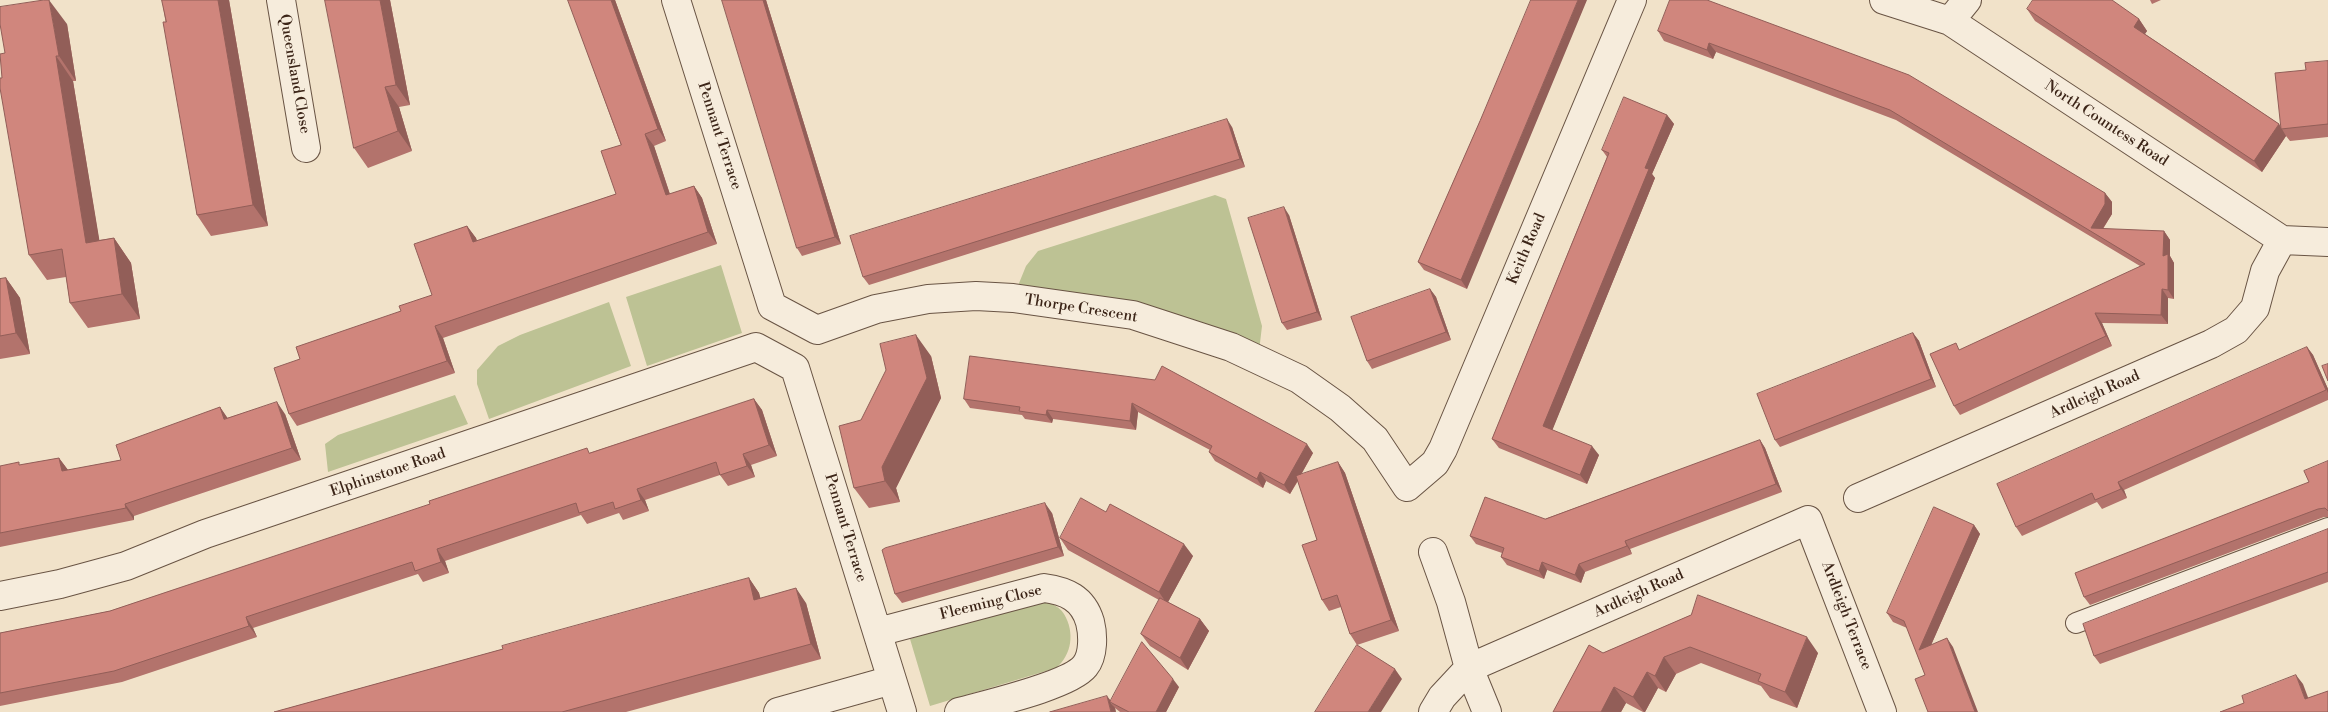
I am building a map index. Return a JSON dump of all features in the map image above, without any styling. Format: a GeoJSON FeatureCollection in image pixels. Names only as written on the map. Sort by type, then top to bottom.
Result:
{"type":"FeatureCollection","features":[{"type":"Feature","properties":{"kind":"street","name":"Queensland Close"},"geometry":{"type":"LineString","coordinates":[[281,0],[306,148]]}},
{"type":"Feature","properties":{"kind":"street","name":"Pennant Terrace"},"geometry":{"type":"LineString","coordinates":[[676,0],[772,306],[793,318]]}},
{"type":"Feature","properties":{"kind":"street","name":"Keith Road"},"geometry":{"type":"LineString","coordinates":[[1407,487],[1435,463],[1443,448],[1632,0]]}},
{"type":"Feature","properties":{"kind":"street","name":"North Countess Road"},"geometry":{"type":"LineString","coordinates":[[1884,0],[1950,21],[2282,240]]}},
{"type":"Feature","properties":{"kind":"street"},"geometry":{"type":"LineString","coordinates":[[1950,21],[1967,0]]}},
{"type":"Feature","properties":{"kind":"street"},"geometry":{"type":"LineString","coordinates":[[2282,240],[2328,242]]}},
{"type":"Feature","properties":{"kind":"street","name":"Ardleigh Road"},"geometry":{"type":"LineString","coordinates":[[1858,498],[2212,344],[2236,330],[2255,308],[2265,271],[2282,240]]}},
{"type":"Feature","properties":{"kind":"street","name":"Thorpe Crescent"},"geometry":{"type":"LineString","coordinates":[[793,318],[817,330],[876,310],[928,300],[976,296],[1013,298],[1133,315],[1231,347],[1299,379],[1340,408],[1376,439],[1407,487]]}},
{"type":"Feature","properties":{"kind":"street","name":"Elphinstone Road"},"geometry":{"type":"LineString","coordinates":[[0,596],[60,584],[126,566],[205,534],[756,347],[773,356]]}},
{"type":"Feature","properties":{"kind":"street","name":"Pennant Terrace"},"geometry":{"type":"LineString","coordinates":[[773,356],[795,368],[902,712]]}},
{"type":"Feature","properties":{"kind":"street","name":"Ardleigh Road"},"geometry":{"type":"LineString","coordinates":[[1469,668],[1808,520]]}},
{"type":"Feature","properties":{"kind":"street","name":"Ardleigh Terrace"},"geometry":{"type":"LineString","coordinates":[[1808,520],[1882,712]]}},
{"type":"Feature","properties":{"kind":"street"},"geometry":{"type":"LineString","coordinates":[[1433,552],[1451,602],[1469,668],[1487,712]]}},
{"type":"Feature","properties":{"kind":"street","name":"Fleeming Close"},"geometry":{"type":"LineString","coordinates":[[878,632],[1044,588],[1063,591],[1075,598],[1087,613],[1092,630],[1092,648],[1087,664],[1078,674],[959,712]]}},
{"type":"Feature","properties":{"kind":"street"},"geometry":{"type":"LineString","coordinates":[[1433,712],[1442,698],[1469,668]]}},
{"type":"Feature","properties":{"kind":"street"},"geometry":{"type":"LineString","coordinates":[[778,712],[892,680]]}},
{"type":"Feature","properties":{"kind":"lane"},"geometry":{"type":"LineString","coordinates":[[2076,623],[2328,528]]}},
{"type":"Feature","properties":{"kind":"green space"},"geometry":{"type":"Polygon","coordinates":[[[1215,195],[1226,199],[1262,326],[1258,360],[1013,298],[1026,266],[1038,251],[1215,195]]]}},
{"type":"Feature","properties":{"kind":"green space"},"geometry":{"type":"Polygon","coordinates":[[[721,265],[742,333],[647,366],[626,297],[721,265]]]}},
{"type":"Feature","properties":{"kind":"green space"},"geometry":{"type":"Polygon","coordinates":[[[609,302],[631,366],[489,419],[477,384],[477,370],[498,346],[520,335],[609,302]]]}},
{"type":"Feature","properties":{"kind":"green space"},"geometry":{"type":"Polygon","coordinates":[[[455,395],[468,424],[328,472],[325,444],[338,435],[455,395]]]}},
{"type":"Feature","properties":{"kind":"green space"},"geometry":{"type":"Polygon","coordinates":[[[1035,600],[1055,605],[1064,614],[1070,628],[1070,643],[1066,657],[1061,663],[1056,668],[930,706],[910,639],[1035,600]]]}},
{"type":"Feature","properties":{"kind":"building"},"geometry":{"type":"Polygon","coordinates":[[[49,0],[59,56],[56,56],[86,243],[114,238],[122,294],[70,303],[62,249],[29,255],[0,88],[0,78],[2,78],[0,54],[5,53],[0,24],[0,7],[49,0]]]}},
{"type":"Feature","properties":{"kind":"building"},"geometry":{"type":"Polygon","coordinates":[[[162,0],[218,0],[253,205],[197,215],[163,22],[166,22],[162,0]]]}},
{"type":"Feature","properties":{"kind":"building"},"geometry":{"type":"Polygon","coordinates":[[[325,0],[380,0],[396,85],[385,87],[398,131],[354,148],[325,0]]]}},
{"type":"Feature","properties":{"kind":"building"},"geometry":{"type":"Polygon","coordinates":[[[568,0],[611,0],[658,129],[645,134],[666,195],[694,186],[708,232],[435,326],[447,361],[289,414],[274,368],[300,359],[296,347],[401,311],[399,306],[432,295],[414,244],[467,226],[473,242],[616,194],[601,151],[621,145],[568,0]]]}},
{"type":"Feature","properties":{"kind":"building"},"geometry":{"type":"Polygon","coordinates":[[[722,0],[763,0],[835,237],[797,248],[722,0]]]}},
{"type":"Feature","properties":{"kind":"building"},"geometry":{"type":"Polygon","coordinates":[[[1531,0],[1578,0],[1461,280],[1418,262],[1531,0]]]}},
{"type":"Feature","properties":{"kind":"building"},"geometry":{"type":"Polygon","coordinates":[[[1670,0],[1707,0],[1909,75],[2105,193],[2105,204],[2091,228],[2164,231],[2163,256],[2168,254],[2168,290],[2162,289],[2161,315],[2095,313],[2106,336],[1954,406],[1930,354],[1956,343],[1959,350],[2145,264],[1890,110],[1709,43],[1707,50],[1658,31],[1670,0]]]}},
{"type":"Feature","properties":{"kind":"building"},"geometry":{"type":"Polygon","coordinates":[[[2033,0],[2112,0],[2139,19],[2134,27],[2279,124],[2254,161],[2027,9],[2033,0]]]}},
{"type":"Feature","properties":{"kind":"building"},"geometry":{"type":"Polygon","coordinates":[[[2328,61],[2328,124],[2281,129],[2275,73],[2306,70],[2305,63],[2328,61]]]}},
{"type":"Feature","properties":{"kind":"building"},"geometry":{"type":"Polygon","coordinates":[[[1624,97],[1667,115],[1645,168],[1649,169],[1543,426],[1592,446],[1580,475],[1492,439],[1609,153],[1602,150],[1624,97]]]}},
{"type":"Feature","properties":{"kind":"building"},"geometry":{"type":"Polygon","coordinates":[[[1227,119],[1240,159],[863,277],[850,236],[1227,119]]]}},
{"type":"Feature","properties":{"kind":"building"},"geometry":{"type":"Polygon","coordinates":[[[1284,207],[1317,312],[1282,323],[1248,218],[1284,207]]]}},
{"type":"Feature","properties":{"kind":"building"},"geometry":{"type":"Polygon","coordinates":[[[6,278],[16,333],[0,336],[0,279],[6,278]]]}},
{"type":"Feature","properties":{"kind":"building"},"geometry":{"type":"Polygon","coordinates":[[[1430,289],[1446,332],[1367,361],[1351,317],[1430,289]]]}},
{"type":"Feature","properties":{"kind":"building"},"geometry":{"type":"Polygon","coordinates":[[[1913,333],[1931,379],[1775,440],[1757,394],[1913,333]]]}},
{"type":"Feature","properties":{"kind":"building"},"geometry":{"type":"Polygon","coordinates":[[[916,335],[927,378],[882,467],[885,481],[854,488],[839,426],[861,420],[886,370],[880,344],[916,335]]]}},
{"type":"Feature","properties":{"kind":"building"},"geometry":{"type":"Polygon","coordinates":[[[2307,347],[2326,390],[2118,482],[2121,489],[2095,500],[2092,493],[2016,527],[1997,484],[2307,347]]]}},
{"type":"Feature","properties":{"kind":"building"},"geometry":{"type":"Polygon","coordinates":[[[970,356],[1155,380],[1162,366],[1307,444],[1284,485],[1260,472],[1257,479],[1209,452],[1212,446],[1132,403],[1130,421],[1047,410],[1046,415],[1019,411],[1020,407],[964,399],[970,356]]]}},
{"type":"Feature","properties":{"kind":"building"},"geometry":{"type":"Polygon","coordinates":[[[2328,364],[2328,381],[2322,366],[2328,364]]]}},
{"type":"Feature","properties":{"kind":"building"},"geometry":{"type":"Polygon","coordinates":[[[754,399],[769,445],[743,454],[747,466],[720,475],[716,462],[637,489],[641,500],[615,509],[613,502],[579,513],[576,503],[437,549],[441,562],[415,571],[412,562],[246,617],[249,626],[114,671],[0,693],[0,633],[110,611],[430,504],[429,501],[587,448],[589,453],[754,399]]]}},
{"type":"Feature","properties":{"kind":"building"},"geometry":{"type":"Polygon","coordinates":[[[277,402],[292,448],[125,504],[126,508],[0,533],[0,466],[19,462],[19,465],[59,458],[62,471],[121,460],[116,445],[220,407],[224,419],[277,402]]]}},
{"type":"Feature","properties":{"kind":"building"},"geometry":{"type":"Polygon","coordinates":[[[1760,440],[1776,484],[1625,541],[1627,546],[1579,564],[1575,575],[1542,562],[1539,571],[1501,557],[1504,548],[1470,536],[1485,497],[1545,519],[1760,440]]]}},
{"type":"Feature","properties":{"kind":"building"},"geometry":{"type":"Polygon","coordinates":[[[2328,461],[2328,511],[2325,508],[2318,509],[2084,597],[2075,573],[2309,482],[2304,471],[2328,461]]]}},
{"type":"Feature","properties":{"kind":"building"},"geometry":{"type":"Polygon","coordinates":[[[1338,462],[1391,620],[1350,634],[1337,595],[1322,600],[1302,545],[1317,540],[1296,476],[1338,462]]]}},
{"type":"Feature","properties":{"kind":"building"},"geometry":{"type":"Polygon","coordinates":[[[1081,498],[1106,512],[1110,504],[1184,544],[1159,592],[1060,538],[1081,498]]]}},
{"type":"Feature","properties":{"kind":"building"},"geometry":{"type":"Polygon","coordinates":[[[1045,503],[1058,547],[895,594],[882,550],[885,548],[1045,503]]]}},
{"type":"Feature","properties":{"kind":"building"},"geometry":{"type":"Polygon","coordinates":[[[1934,507],[1974,525],[1919,650],[1947,638],[1975,712],[1928,712],[1915,679],[1925,675],[1904,621],[1887,613],[1934,507]]]}},
{"type":"Feature","properties":{"kind":"building"},"geometry":{"type":"Polygon","coordinates":[[[2328,529],[2328,572],[2094,656],[2083,624],[2328,529]]]}},
{"type":"Feature","properties":{"kind":"building"},"geometry":{"type":"Polygon","coordinates":[[[749,578],[754,600],[796,588],[811,644],[562,712],[274,712],[503,649],[502,646],[749,578]]]}},
{"type":"Feature","properties":{"kind":"building"},"geometry":{"type":"Polygon","coordinates":[[[1698,595],[1807,637],[1785,692],[1758,681],[1761,674],[1690,647],[1664,657],[1655,676],[1647,672],[1633,697],[1614,687],[1601,712],[1553,712],[1589,645],[1603,653],[1691,615],[1698,595]]]}},
{"type":"Feature","properties":{"kind":"building"},"geometry":{"type":"Polygon","coordinates":[[[1160,598],[1200,619],[1180,658],[1141,634],[1160,598]]]}},
{"type":"Feature","properties":{"kind":"building"},"geometry":{"type":"Polygon","coordinates":[[[1142,642],[1173,679],[1156,712],[1129,712],[1110,702],[1142,642]]]}},
{"type":"Feature","properties":{"kind":"building"},"geometry":{"type":"Polygon","coordinates":[[[1357,645],[1395,669],[1368,712],[1315,712],[1357,645]]]}},
{"type":"Feature","properties":{"kind":"building"},"geometry":{"type":"Polygon","coordinates":[[[2296,675],[2305,699],[2328,691],[2328,712],[2220,712],[2244,703],[2242,696],[2296,675]]]}},
{"type":"Feature","properties":{"kind":"building"},"geometry":{"type":"Polygon","coordinates":[[[1107,696],[1111,712],[1050,712],[1107,696]]]}}]}
